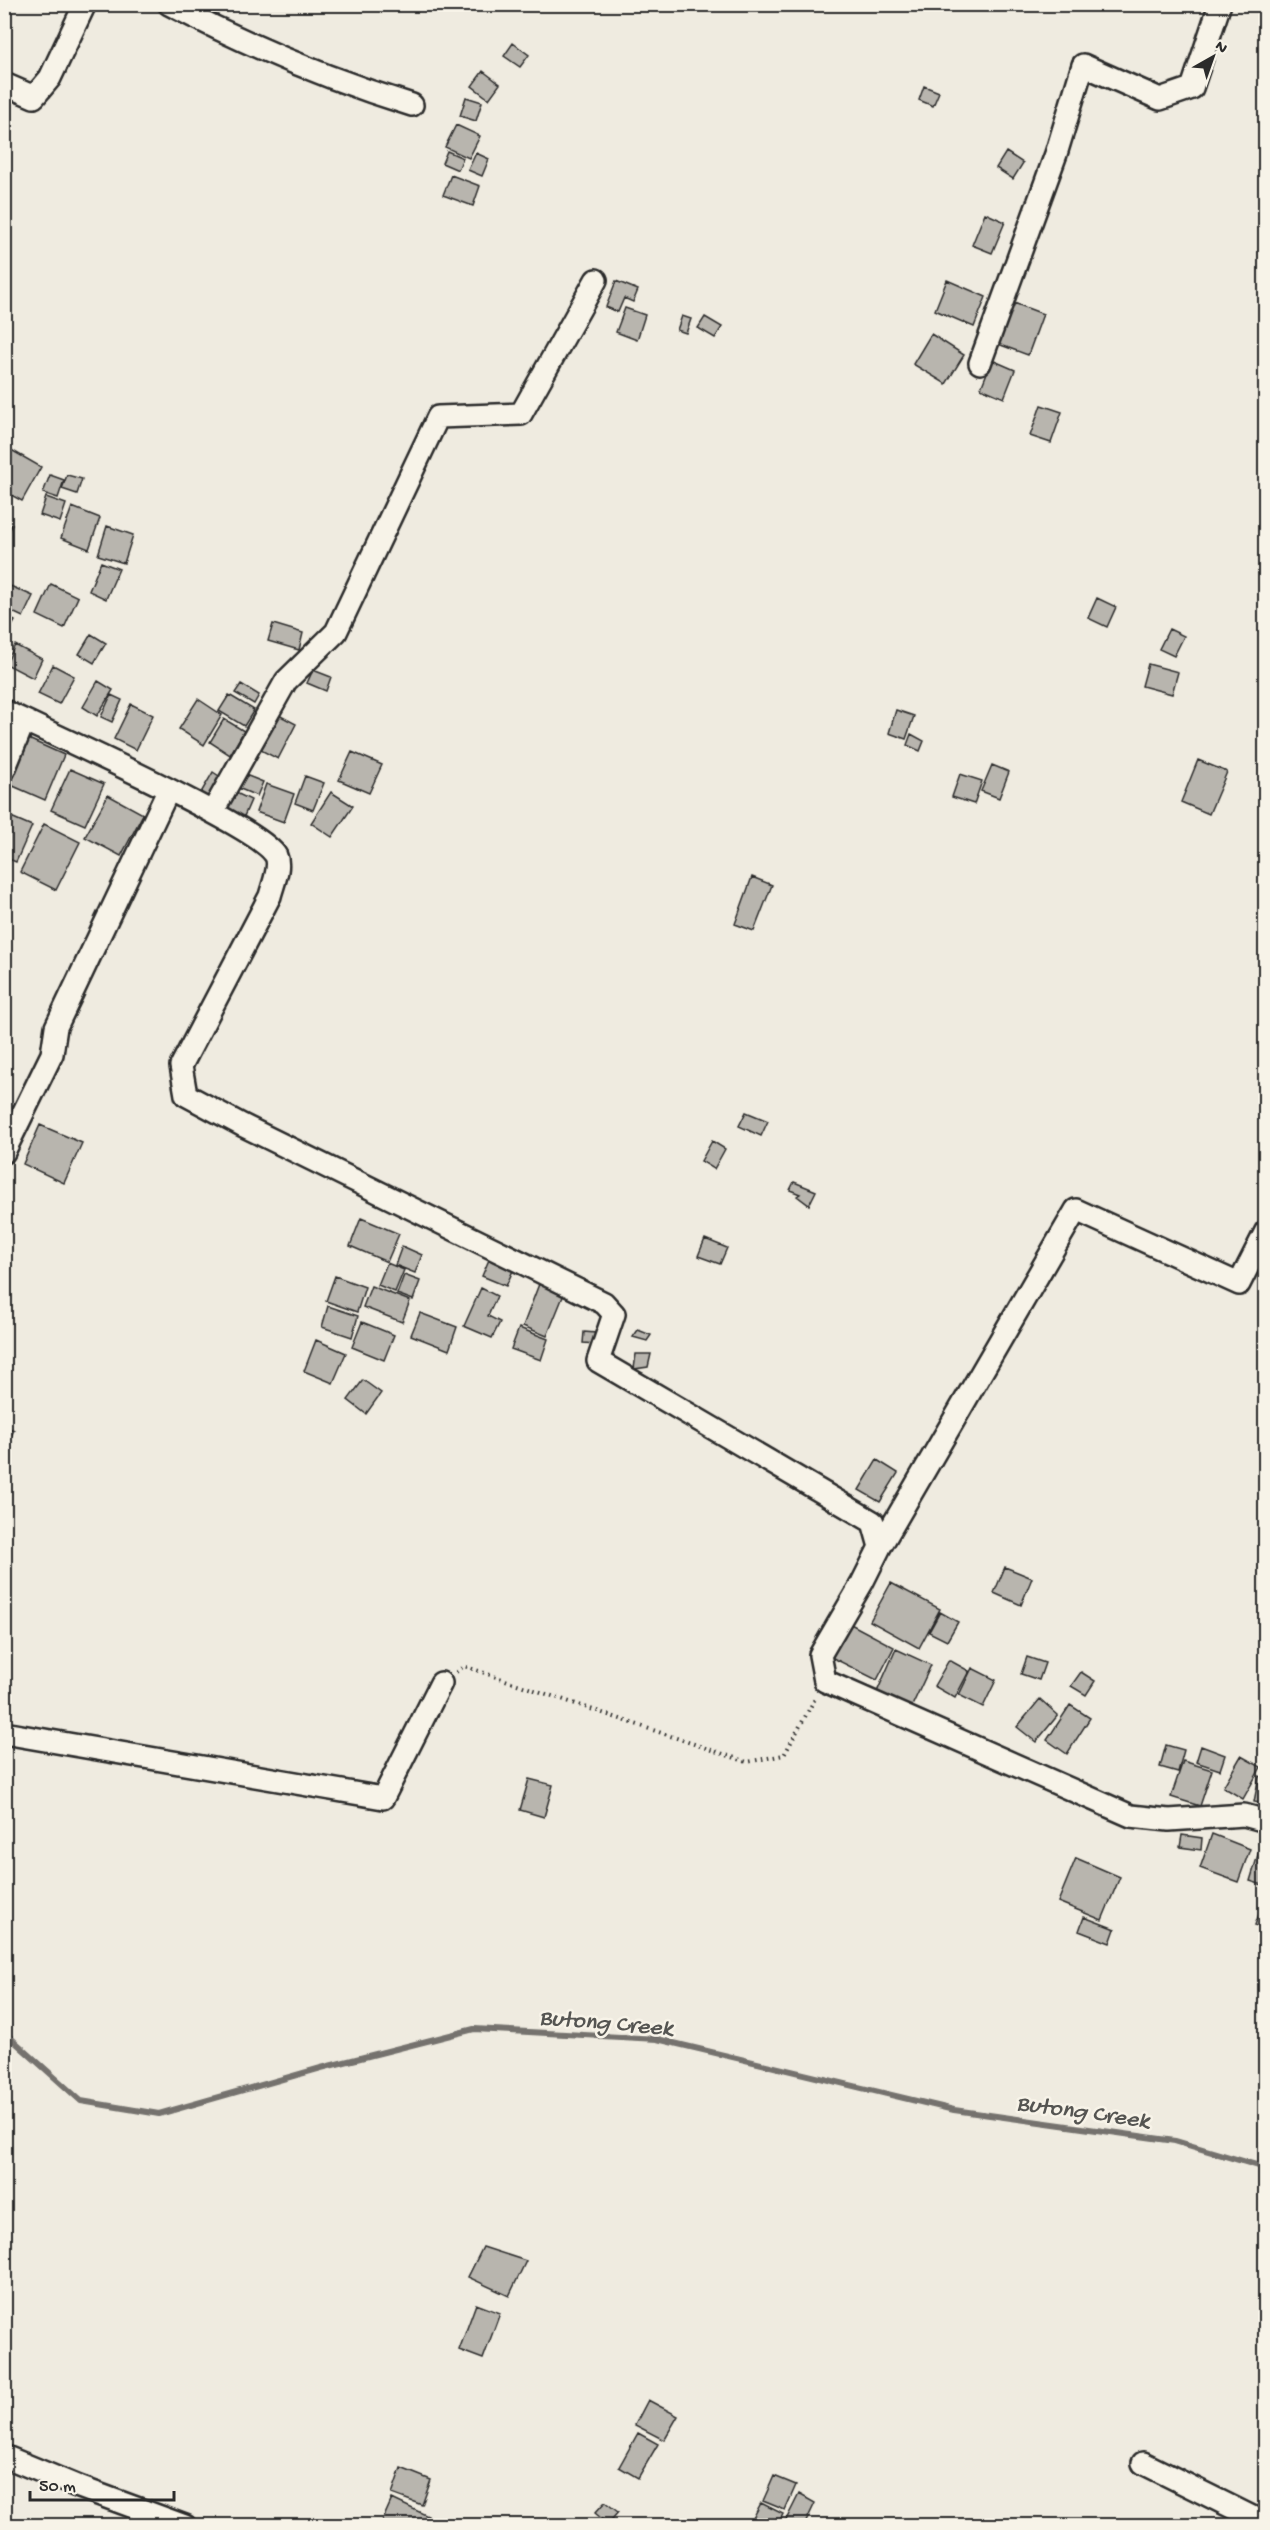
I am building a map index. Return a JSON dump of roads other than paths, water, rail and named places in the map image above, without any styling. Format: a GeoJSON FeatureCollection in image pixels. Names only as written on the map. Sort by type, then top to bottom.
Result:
{"type":"FeatureCollection","features":[{"type":"Feature","properties":{"kind":"street"},"geometry":{"type":"LineString","coordinates":[[4,84],[34,98],[50,78],[85,4]]}},
{"type":"Feature","properties":{"kind":"street"},"geometry":{"type":"LineString","coordinates":[[169,4],[219,31],[340,83],[412,105]]}},
{"type":"Feature","properties":{"kind":"street"},"geometry":{"type":"LineString","coordinates":[[980,363],[1056,154],[1083,65],[1160,99],[1192,88],[1220,4]]}},
{"type":"Feature","properties":{"kind":"street"},"geometry":{"type":"LineString","coordinates":[[213,811],[286,681],[336,632],[438,417],[521,414],[596,280]]}},
{"type":"Feature","properties":{"kind":"street"},"geometry":{"type":"LineString","coordinates":[[4,711],[213,811],[268,847],[276,856],[278,865],[270,896],[182,1066],[186,1095],[604,1303],[614,1314],[598,1361],[873,1522],[880,1547]]}},
{"type":"Feature","properties":{"kind":"street"},"geometry":{"type":"LineString","coordinates":[[4,770],[24,721]]}},
{"type":"Feature","properties":{"kind":"street"},"geometry":{"type":"LineString","coordinates":[[4,1152],[52,1054],[56,1027],[168,791]]}},
{"type":"Feature","properties":{"kind":"street"},"geometry":{"type":"LineString","coordinates":[[1266,1231],[1239,1284],[1076,1210],[880,1547],[820,1655],[825,1681],[1007,1759],[1131,1816],[1169,1820],[1244,1815],[1266,1821]]}},
{"type":"Feature","properties":{"kind":"street"},"geometry":{"type":"LineString","coordinates":[[4,1732],[383,1798],[441,1683]]}},
{"type":"Feature","properties":{"kind":"street"},"geometry":{"type":"LineString","coordinates":[[4,2456],[79,2487],[185,2526]]}},
{"type":"Feature","properties":{"kind":"street"},"geometry":{"type":"LineString","coordinates":[[1143,2463],[1266,2524]]}},
{"type":"Feature","properties":{"kind":"waterway","name":"Butong Creek"},"geometry":{"type":"LineString","coordinates":[[4,2032],[81,2101],[159,2114],[321,2068],[474,2029],[657,2039],[954,2110],[1175,2141],[1266,2168]]}}]}
